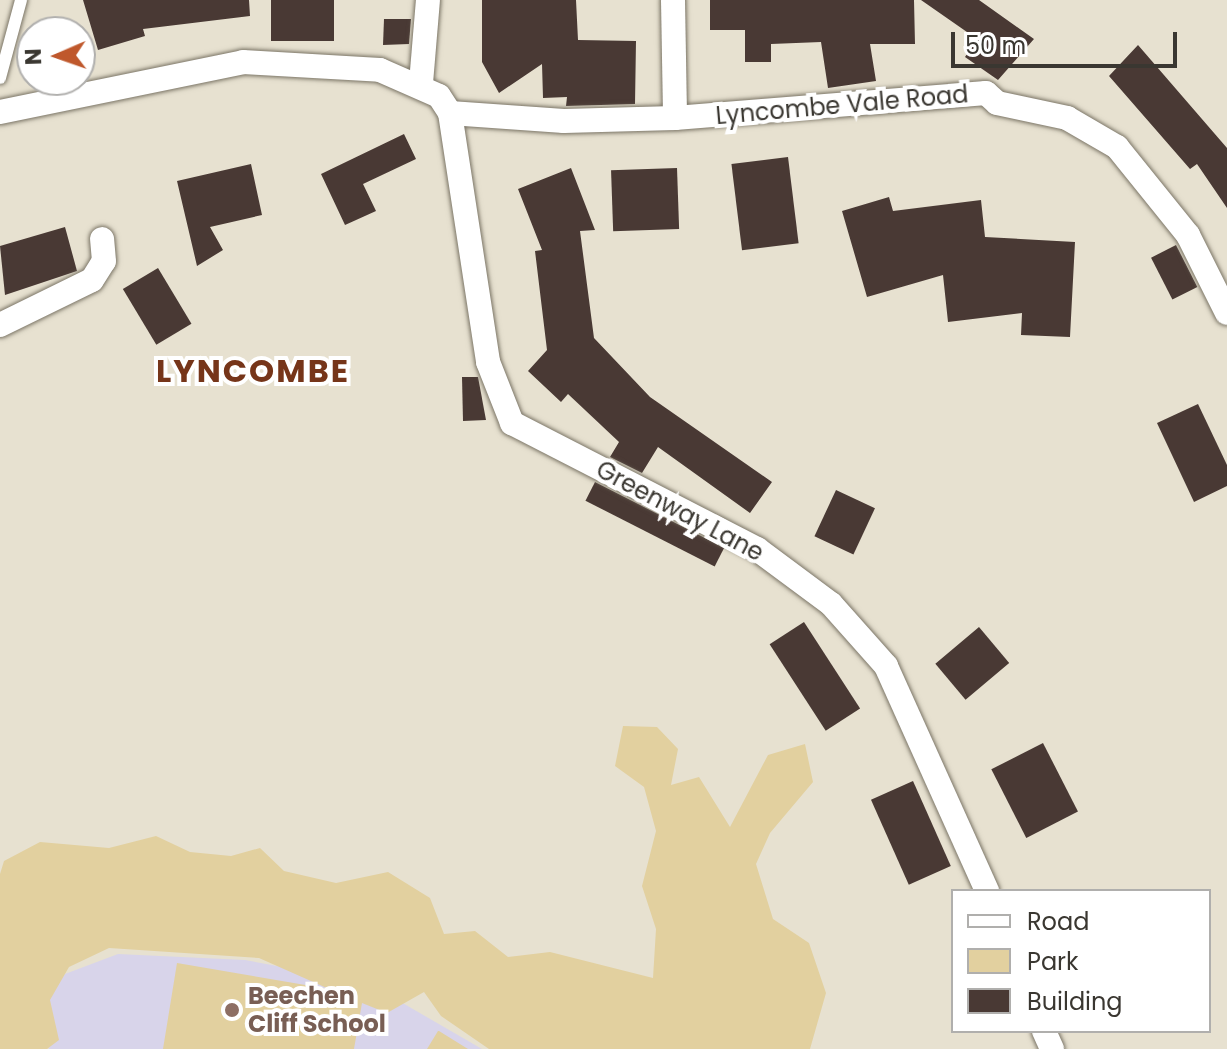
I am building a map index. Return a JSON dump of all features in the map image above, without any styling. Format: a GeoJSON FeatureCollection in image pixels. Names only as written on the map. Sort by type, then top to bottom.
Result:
{"type":"FeatureCollection","features":[{"type":"Feature","properties":{"kind":"street"},"geometry":{"type":"LineString","coordinates":[[421,83],[428,0]]}},
{"type":"Feature","properties":{"kind":"street"},"geometry":{"type":"LineString","coordinates":[[673,0],[675,118]]}},
{"type":"Feature","properties":{"kind":"street"},"geometry":{"type":"LineString","coordinates":[[0,112],[243,62],[380,70],[421,83],[450,113]]}},
{"type":"Feature","properties":{"kind":"street","name":"Lyncombe Vale Road"},"geometry":{"type":"LineString","coordinates":[[450,113],[564,121],[675,118],[986,93],[997,103],[1067,118],[1117,147],[1147,178],[1188,235],[1227,313]]}},
{"type":"Feature","properties":{"kind":"street","name":"Greenway Lane"},"geometry":{"type":"LineString","coordinates":[[450,113],[488,362],[512,423],[757,549],[831,604],[886,666],[986,889]]}},
{"type":"Feature","properties":{"kind":"street"},"geometry":{"type":"LineString","coordinates":[[0,325],[92,280],[104,261],[102,239]]}},
{"type":"Feature","properties":{"kind":"lane"},"geometry":{"type":"LineString","coordinates":[[0,78],[21,0]]}},
{"type":"Feature","properties":{"kind":"shaded area","name":"Beechen Cliff School"},"geometry":{"type":"Polygon","coordinates":[[[118,954],[245,960],[368,983],[482,1049],[49,1049],[42,1034],[47,999],[65,974],[118,954]]]}},
{"type":"Feature","properties":{"kind":"green space"},"geometry":{"type":"Polygon","coordinates":[[[623,726],[657,727],[678,749],[671,785],[699,777],[730,827],[768,755],[805,744],[813,782],[770,833],[756,864],[773,919],[809,943],[826,993],[810,1049],[489,1049],[441,1016],[424,992],[387,1013],[362,1003],[354,1049],[163,1049],[177,963],[329,989],[259,958],[109,948],[69,967],[50,1000],[59,1040],[47,1049],[0,1049],[0,874],[4,861],[40,842],[109,848],[156,836],[190,852],[231,856],[260,848],[284,871],[336,883],[388,872],[430,898],[444,934],[475,931],[508,957],[550,952],[653,978],[656,929],[642,886],[656,831],[644,787],[615,766],[623,726]]]}},
{"type":"Feature","properties":{"kind":"green space"},"geometry":{"type":"Polygon","coordinates":[[[439,1031],[468,1049],[427,1049],[439,1031]]]}},
{"type":"Feature","properties":{"kind":"building"},"geometry":{"type":"Polygon","coordinates":[[[83,0],[249,0],[250,16],[143,29],[145,36],[98,50],[96,16],[88,16],[83,0]]]}},
{"type":"Feature","properties":{"kind":"building"},"geometry":{"type":"Polygon","coordinates":[[[271,0],[334,0],[334,41],[271,41],[271,0]]]}},
{"type":"Feature","properties":{"kind":"building"},"geometry":{"type":"Polygon","coordinates":[[[482,0],[576,0],[578,40],[636,41],[635,104],[566,106],[567,97],[543,98],[542,64],[499,93],[482,62],[482,0]]]}},
{"type":"Feature","properties":{"kind":"building"},"geometry":{"type":"Polygon","coordinates":[[[710,0],[914,0],[915,44],[870,44],[876,81],[828,88],[821,42],[771,44],[771,62],[745,62],[745,30],[710,30],[710,0]]]}},
{"type":"Feature","properties":{"kind":"building"},"geometry":{"type":"Polygon","coordinates":[[[921,0],[979,0],[1034,39],[998,80],[965,57],[977,39],[921,0]]]}},
{"type":"Feature","properties":{"kind":"building"},"geometry":{"type":"Polygon","coordinates":[[[384,19],[411,19],[409,44],[383,45],[384,19]]]}},
{"type":"Feature","properties":{"kind":"building"},"geometry":{"type":"Polygon","coordinates":[[[1138,45],[1227,148],[1227,208],[1197,164],[1190,169],[1109,76],[1138,45]]]}},
{"type":"Feature","properties":{"kind":"building"},"geometry":{"type":"Polygon","coordinates":[[[404,134],[416,159],[363,184],[376,211],[345,225],[321,174],[404,134]]]}},
{"type":"Feature","properties":{"kind":"building"},"geometry":{"type":"Polygon","coordinates":[[[788,157],[799,243],[742,250],[731,164],[788,157]]]}},
{"type":"Feature","properties":{"kind":"building"},"geometry":{"type":"Polygon","coordinates":[[[251,164],[262,215],[210,227],[223,250],[197,266],[177,181],[251,164]]]}},
{"type":"Feature","properties":{"kind":"building"},"geometry":{"type":"Polygon","coordinates":[[[571,168],[595,230],[580,231],[594,338],[650,397],[772,482],[750,513],[658,447],[642,473],[610,457],[619,442],[568,394],[561,402],[528,371],[547,350],[535,251],[542,250],[518,189],[571,168]]]}},
{"type":"Feature","properties":{"kind":"building"},"geometry":{"type":"Polygon","coordinates":[[[677,168],[679,229],[613,231],[611,170],[677,168]]]}},
{"type":"Feature","properties":{"kind":"building"},"geometry":{"type":"Polygon","coordinates":[[[889,197],[893,211],[981,200],[985,237],[1075,242],[1070,337],[1021,335],[1022,313],[948,322],[943,275],[867,297],[842,211],[889,197]]]}},
{"type":"Feature","properties":{"kind":"building"},"geometry":{"type":"Polygon","coordinates":[[[65,227],[77,271],[5,295],[0,246],[65,227]]]}},
{"type":"Feature","properties":{"kind":"building"},"geometry":{"type":"Polygon","coordinates":[[[1176,245],[1197,287],[1172,300],[1151,258],[1176,245]]]}},
{"type":"Feature","properties":{"kind":"building"},"geometry":{"type":"Polygon","coordinates":[[[158,268],[191,324],[156,345],[123,289],[158,268]]]}},
{"type":"Feature","properties":{"kind":"building"},"geometry":{"type":"Polygon","coordinates":[[[462,377],[478,377],[486,420],[463,421],[462,377]]]}},
{"type":"Feature","properties":{"kind":"building"},"geometry":{"type":"Polygon","coordinates":[[[1198,404],[1227,465],[1227,486],[1194,502],[1157,423],[1198,404]]]}},
{"type":"Feature","properties":{"kind":"building"},"geometry":{"type":"Polygon","coordinates":[[[595,482],[724,548],[715,567],[585,501],[595,482]]]}},
{"type":"Feature","properties":{"kind":"building"},"geometry":{"type":"Polygon","coordinates":[[[836,490],[875,508],[853,554],[814,536],[836,490]]]}},
{"type":"Feature","properties":{"kind":"building"},"geometry":{"type":"Polygon","coordinates":[[[804,622],[860,708],[826,731],[770,644],[804,622]]]}},
{"type":"Feature","properties":{"kind":"building"},"geometry":{"type":"Polygon","coordinates":[[[979,627],[1009,663],[966,700],[935,664],[979,627]]]}},
{"type":"Feature","properties":{"kind":"building"},"geometry":{"type":"Polygon","coordinates":[[[1043,743],[1078,812],[1026,838],[991,769],[1043,743]]]}},
{"type":"Feature","properties":{"kind":"building"},"geometry":{"type":"Polygon","coordinates":[[[913,781],[951,866],[909,885],[871,800],[913,781]]]}},
{"type":"Feature","properties":{"kind":"place","name":"Beechen Cliff School"},"geometry":{"type":"Point","coordinates":[232,1010]}},
{"type":"Feature","properties":{"kind":"district","name":"LYNCOMBE"},"geometry":{"type":"Point","coordinates":[253,371]}}]}
